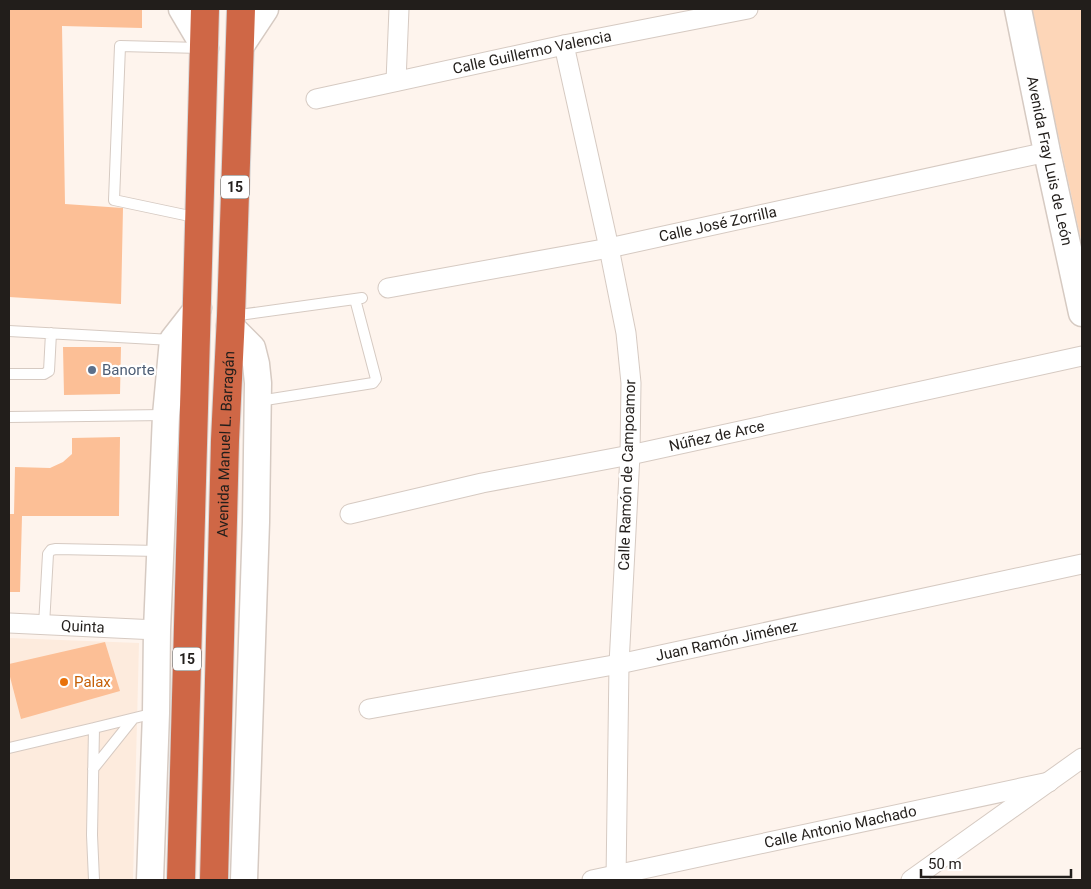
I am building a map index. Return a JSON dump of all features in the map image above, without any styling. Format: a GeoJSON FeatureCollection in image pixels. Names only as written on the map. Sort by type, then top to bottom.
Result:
{"type":"FeatureCollection","features":[{"type":"Feature","properties":{"kind":"highway","name":"15"},"geometry":{"type":"LineString","coordinates":[[181,880],[205,9]]}},
{"type":"Feature","properties":{"kind":"highway","name":"Avenida Manuel L. Barragán"},"geometry":{"type":"LineString","coordinates":[[214,880],[225,440],[231,321],[240,9]]}},
{"type":"Feature","properties":{"kind":"street"},"geometry":{"type":"LineString","coordinates":[[182,9],[205,48]]}},
{"type":"Feature","properties":{"kind":"street"},"geometry":{"type":"LineString","coordinates":[[240,47],[265,9]]}},
{"type":"Feature","properties":{"kind":"street"},"geometry":{"type":"LineString","coordinates":[[396,81],[399,9]]}},
{"type":"Feature","properties":{"kind":"street","name":"Calle Guillermo Valencia"},"geometry":{"type":"LineString","coordinates":[[316,99],[564,45],[748,9]]}},
{"type":"Feature","properties":{"kind":"street","name":"Avenida Fray Luis de León"},"geometry":{"type":"LineString","coordinates":[[1018,9],[1046,152],[1082,313]]}},
{"type":"Feature","properties":{"kind":"street","name":"Calle Ramón de Campoamor"},"geometry":{"type":"LineString","coordinates":[[564,45],[626,333],[631,383],[630,455],[619,664],[617,878]]}},
{"type":"Feature","properties":{"kind":"street","name":"Calle José Zorrilla"},"geometry":{"type":"LineString","coordinates":[[388,288],[609,248],[1046,152]]}},
{"type":"Feature","properties":{"kind":"street"},"geometry":{"type":"LineString","coordinates":[[150,880],[145,716],[157,630],[166,415],[173,340],[198,308]]}},
{"type":"Feature","properties":{"kind":"street"},"geometry":{"type":"LineString","coordinates":[[231,321],[252,348],[258,383],[256,522],[244,880]]}},
{"type":"Feature","properties":{"kind":"street","name":"Núñez de Arce"},"geometry":{"type":"LineString","coordinates":[[350,514],[482,483],[630,455],[1082,356]]}},
{"type":"Feature","properties":{"kind":"street","name":"Juan Ramón Jiménez"},"geometry":{"type":"LineString","coordinates":[[369,709],[619,664],[1082,564]]}},
{"type":"Feature","properties":{"kind":"street","name":"Quinta"},"geometry":{"type":"LineString","coordinates":[[9,623],[157,630]]}},
{"type":"Feature","properties":{"kind":"street","name":"Calle Antonio Machado"},"geometry":{"type":"LineString","coordinates":[[592,880],[617,878],[820,830],[1049,782],[1082,758]]}},
{"type":"Feature","properties":{"kind":"street"},"geometry":{"type":"LineString","coordinates":[[911,880],[1049,782]]}},
{"type":"Feature","properties":{"kind":"lane"},"geometry":{"type":"LineString","coordinates":[[200,218],[114,200],[120,46],[205,48]]}},
{"type":"Feature","properties":{"kind":"lane"},"geometry":{"type":"LineString","coordinates":[[231,321],[359,298],[376,379],[373,384],[258,401]]}},
{"type":"Feature","properties":{"kind":"lane"},"geometry":{"type":"LineString","coordinates":[[9,331],[173,340]]}},
{"type":"Feature","properties":{"kind":"lane"},"geometry":{"type":"LineString","coordinates":[[9,374],[46,373],[48,371],[51,333]]}},
{"type":"Feature","properties":{"kind":"lane"},"geometry":{"type":"LineString","coordinates":[[9,417],[166,415]]}},
{"type":"Feature","properties":{"kind":"lane"},"geometry":{"type":"LineString","coordinates":[[44,625],[48,554],[51,550],[160,552]]}},
{"type":"Feature","properties":{"kind":"lane"},"geometry":{"type":"LineString","coordinates":[[9,748],[145,716]]}},
{"type":"Feature","properties":{"kind":"lane"},"geometry":{"type":"LineString","coordinates":[[93,769],[145,716]]}},
{"type":"Feature","properties":{"kind":"lane"},"geometry":{"type":"LineString","coordinates":[[94,728],[94,880]]}},
{"type":"Feature","properties":{"kind":"shaded area"},"geometry":{"type":"Polygon","coordinates":[[[1031,9],[1082,9],[1082,245],[1031,9]]]}},
{"type":"Feature","properties":{"kind":"shaded area"},"geometry":{"type":"Polygon","coordinates":[[[9,638],[139,643],[133,880],[9,880],[9,638]]]}},
{"type":"Feature","properties":{"kind":"building"},"geometry":{"type":"Polygon","coordinates":[[[9,9],[142,9],[142,28],[62,26],[65,204],[123,208],[121,304],[9,297],[9,9]]]}},
{"type":"Feature","properties":{"kind":"building","name":"Banorte"},"geometry":{"type":"Polygon","coordinates":[[[63,347],[121,347],[120,394],[64,395],[63,347]]]}},
{"type":"Feature","properties":{"kind":"building"},"geometry":{"type":"Polygon","coordinates":[[[120,437],[119,516],[22,516],[20,592],[9,592],[9,514],[14,514],[15,467],[50,468],[63,462],[72,454],[72,438],[120,437]]]}},
{"type":"Feature","properties":{"kind":"building","name":"Palax"},"geometry":{"type":"Polygon","coordinates":[[[105,642],[120,691],[21,719],[9,673],[9,664],[105,642]]]}},
{"type":"Feature","properties":{"kind":"place","name":"Banorte"},"geometry":{"type":"Point","coordinates":[92,370]}},
{"type":"Feature","properties":{"kind":"place","name":"Palax"},"geometry":{"type":"Point","coordinates":[64,682]}}]}
